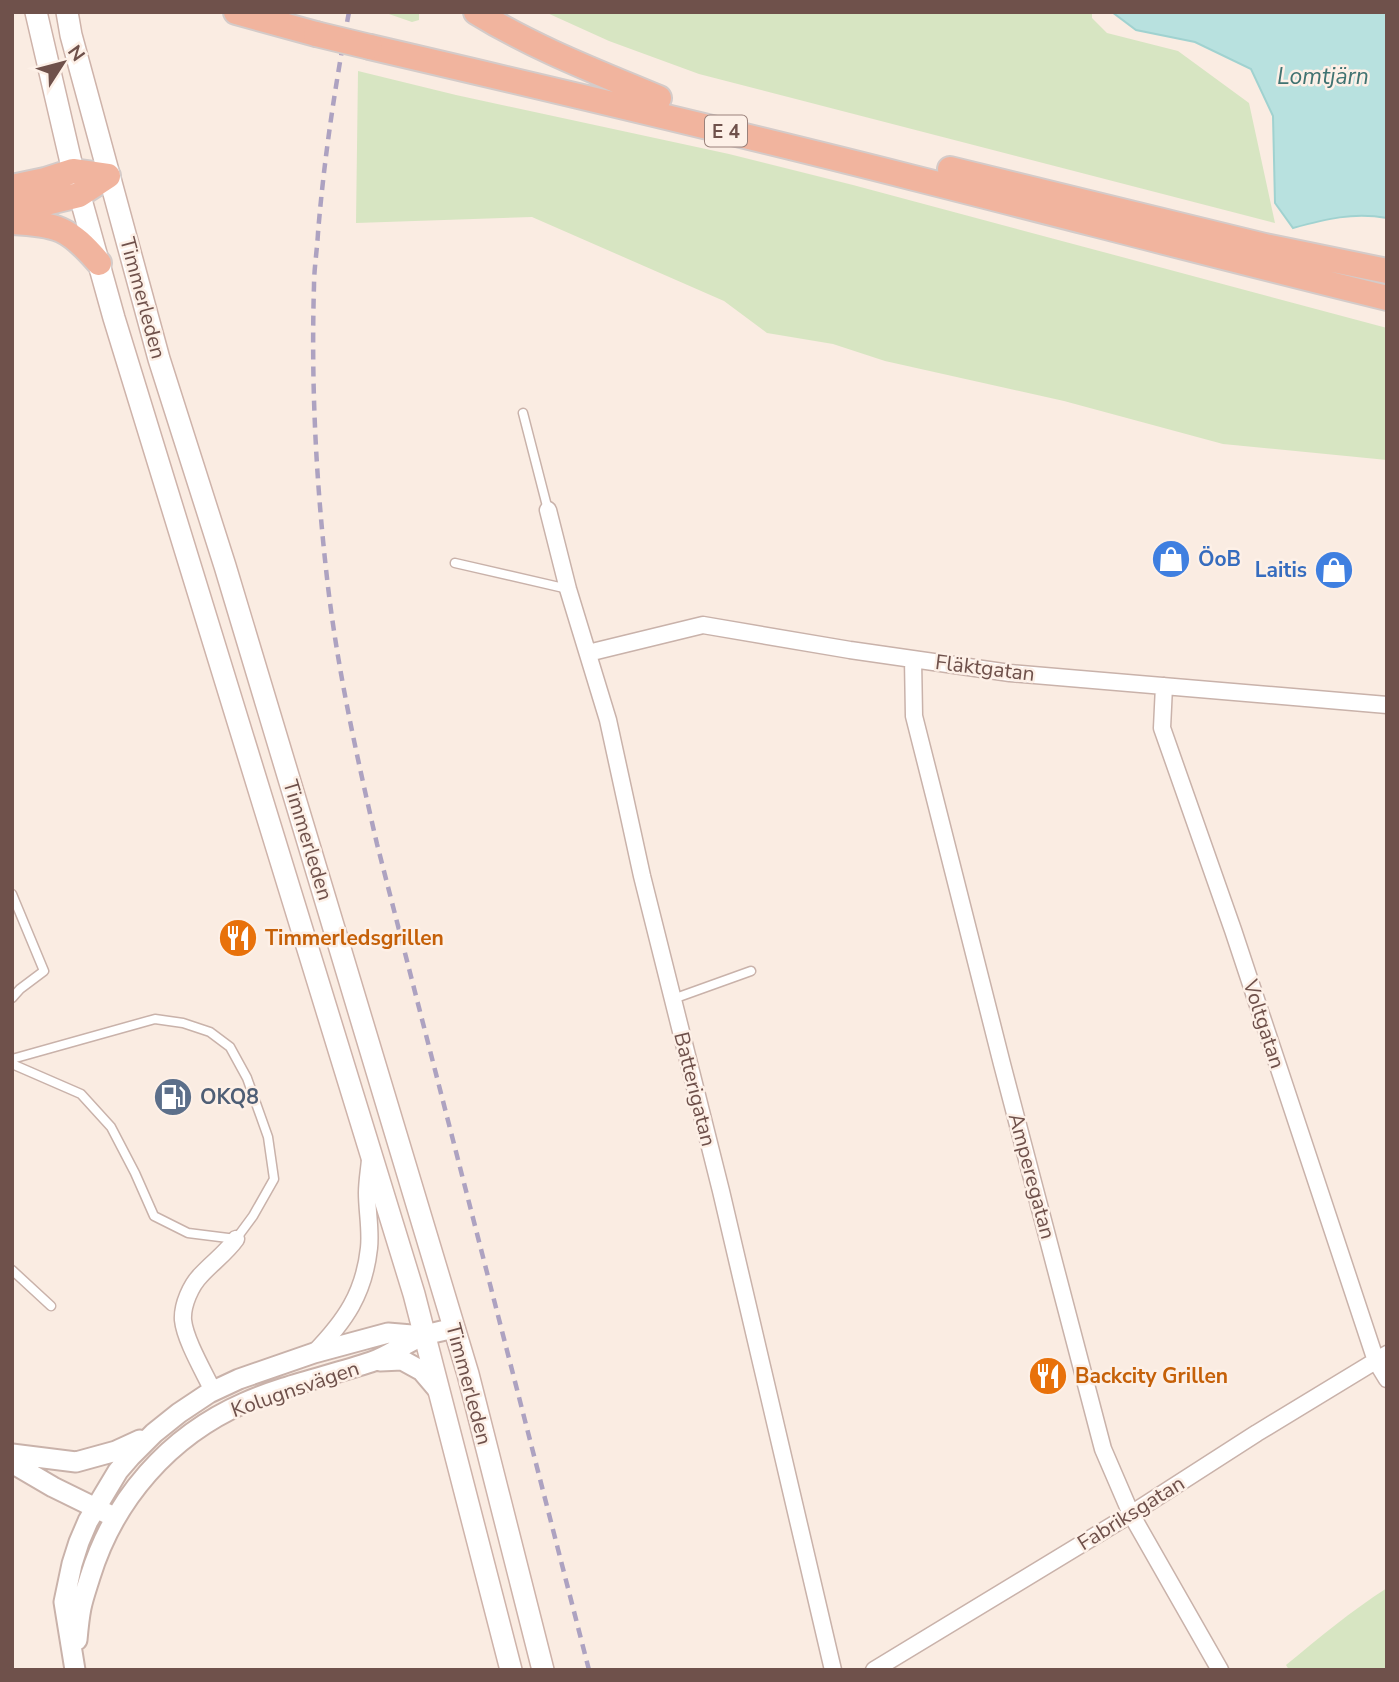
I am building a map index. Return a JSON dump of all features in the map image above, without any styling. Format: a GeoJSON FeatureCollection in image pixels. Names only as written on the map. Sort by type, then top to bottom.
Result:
{"type":"FeatureCollection","features":[{"type":"Feature","properties":{"kind":"highway","name":"E 4"},"geometry":{"type":"LineString","coordinates":[[236,12],[311,21],[372,40],[661,115],[1387,298]]}},
{"type":"Feature","properties":{"kind":"highway","name":"E 4"},"geometry":{"type":"LineString","coordinates":[[476,12],[566,59],[659,98]]}},
{"type":"Feature","properties":{"kind":"highway","name":"E 4"},"geometry":{"type":"LineString","coordinates":[[372,40],[659,98],[1252,243],[1387,271]]}},
{"type":"Feature","properties":{"kind":"highway"},"geometry":{"type":"LineString","coordinates":[[12,211],[76,183],[108,176]]}},
{"type":"Feature","properties":{"kind":"highway"},"geometry":{"type":"LineString","coordinates":[[12,187],[45,180],[76,183]]}},
{"type":"Feature","properties":{"kind":"highway"},"geometry":{"type":"LineString","coordinates":[[12,222],[54,226],[75,239],[99,263]]}},
{"type":"Feature","properties":{"kind":"main road","name":"Timmerleden"},"geometry":{"type":"LineString","coordinates":[[36,12],[76,183],[118,331],[414,1294],[511,1670]]}},
{"type":"Feature","properties":{"kind":"main road","name":"Timmerleden"},"geometry":{"type":"LineString","coordinates":[[67,12],[108,176],[159,359],[225,566],[468,1374],[543,1670]]}},
{"type":"Feature","properties":{"kind":"street","name":"Batterigatan"},"geometry":{"type":"LineString","coordinates":[[548,510],[568,589],[608,720],[642,876],[721,1191],[833,1670]]}},
{"type":"Feature","properties":{"kind":"street","name":"Fläktgatan"},"geometry":{"type":"LineString","coordinates":[[588,653],[704,625],[1010,673],[1387,705]]}},
{"type":"Feature","properties":{"kind":"street","name":"Amperegatan"},"geometry":{"type":"LineString","coordinates":[[913,659],[914,716],[1103,1449],[1131,1514],[1220,1670]]}},
{"type":"Feature","properties":{"kind":"street","name":"Voltgatan"},"geometry":{"type":"LineString","coordinates":[[1164,686],[1162,728],[1387,1379]]}},
{"type":"Feature","properties":{"kind":"street","name":"Kolugnsvägen"},"geometry":{"type":"LineString","coordinates":[[314,1353],[336,1330],[362,1283],[369,1247],[367,1191],[371,1154]]}},
{"type":"Feature","properties":{"kind":"street"},"geometry":{"type":"LineString","coordinates":[[213,1391],[188,1337],[183,1319],[187,1297],[199,1277],[236,1239]]}},
{"type":"Feature","properties":{"kind":"street","name":"Kolugnsvägen"},"geometry":{"type":"LineString","coordinates":[[75,1666],[81,1606],[95,1561],[115,1518],[156,1463],[206,1423],[244,1403],[375,1361],[424,1336],[454,1328]]}},
{"type":"Feature","properties":{"kind":"street","name":"Kolugnsvägen"},"geometry":{"type":"LineString","coordinates":[[75,1666],[64,1602],[79,1542],[88,1521],[118,1471],[154,1433],[213,1391],[239,1378],[314,1353],[388,1333],[424,1336]]}},
{"type":"Feature","properties":{"kind":"street","name":"Fabriksgatan"},"geometry":{"type":"LineString","coordinates":[[874,1670],[1381,1358]]}},
{"type":"Feature","properties":{"kind":"street","name":"Kolugnsvägen"},"geometry":{"type":"LineString","coordinates":[[375,1361],[402,1360],[422,1371],[439,1391]]}},
{"type":"Feature","properties":{"kind":"street","name":"Kolugnsvägen"},"geometry":{"type":"LineString","coordinates":[[12,1454],[76,1462],[116,1451],[154,1433]]}},
{"type":"Feature","properties":{"kind":"street"},"geometry":{"type":"LineString","coordinates":[[12,1462],[53,1487],[115,1518]]}},
{"type":"Feature","properties":{"kind":"lane"},"geometry":{"type":"LineString","coordinates":[[523,413],[548,510]]}},
{"type":"Feature","properties":{"kind":"lane"},"geometry":{"type":"LineString","coordinates":[[455,563],[568,589]]}},
{"type":"Feature","properties":{"kind":"lane"},"geometry":{"type":"LineString","coordinates":[[12,894],[44,971],[12,998]]}},
{"type":"Feature","properties":{"kind":"lane"},"geometry":{"type":"LineString","coordinates":[[673,999],[751,971]]}},
{"type":"Feature","properties":{"kind":"lane"},"geometry":{"type":"LineString","coordinates":[[155,1019],[183,1023],[210,1032],[230,1047],[247,1078],[268,1137],[274,1179],[236,1239],[188,1233],[154,1216],[111,1127],[81,1094],[12,1062],[155,1019]]}},
{"type":"Feature","properties":{"kind":"lane"},"geometry":{"type":"LineString","coordinates":[[12,1270],[51,1306]]}},
{"type":"Feature","properties":{"kind":"green space"},"geometry":{"type":"Polygon","coordinates":[[[383,12],[419,12],[419,20],[412,22],[383,12]]]}},
{"type":"Feature","properties":{"kind":"green space"},"geometry":{"type":"Polygon","coordinates":[[[545,12],[1092,12],[1092,18],[1107,33],[1178,51],[1249,103],[1275,223],[699,74],[609,41],[545,12]]]}},
{"type":"Feature","properties":{"kind":"green space"},"geometry":{"type":"Polygon","coordinates":[[[358,71],[729,154],[1387,328],[1387,460],[1223,444],[1064,401],[885,361],[833,344],[767,333],[724,301],[532,217],[356,223],[358,71]]]}},
{"type":"Feature","properties":{"kind":"green space"},"geometry":{"type":"Polygon","coordinates":[[[1387,1588],[1387,1670],[1289,1670],[1286,1665],[1348,1615],[1387,1588]]]}},
{"type":"Feature","properties":{"kind":"water","name":"Lomtjärn"},"geometry":{"type":"Polygon","coordinates":[[[1112,12],[1387,12],[1387,218],[1351,216],[1293,228],[1275,203],[1273,116],[1251,69],[1195,42],[1136,30],[1112,12]]]}},
{"type":"Feature","properties":{"kind":"railway"},"geometry":{"type":"LineString","coordinates":[[349,12],[327,150],[314,280],[315,432],[331,612],[348,712],[377,844],[589,1670]]}},
{"type":"Feature","properties":{"kind":"place","name":"ÖoB"},"geometry":{"type":"Point","coordinates":[1171,559]}},
{"type":"Feature","properties":{"kind":"place","name":"Laitis"},"geometry":{"type":"Point","coordinates":[1334,570]}},
{"type":"Feature","properties":{"kind":"place","name":"Timmerledsgrillen"},"geometry":{"type":"Point","coordinates":[238,938]}},
{"type":"Feature","properties":{"kind":"place","name":"OKQ8"},"geometry":{"type":"Point","coordinates":[173,1097]}},
{"type":"Feature","properties":{"kind":"place","name":"Backcity Grillen"},"geometry":{"type":"Point","coordinates":[1048,1376]}}]}
